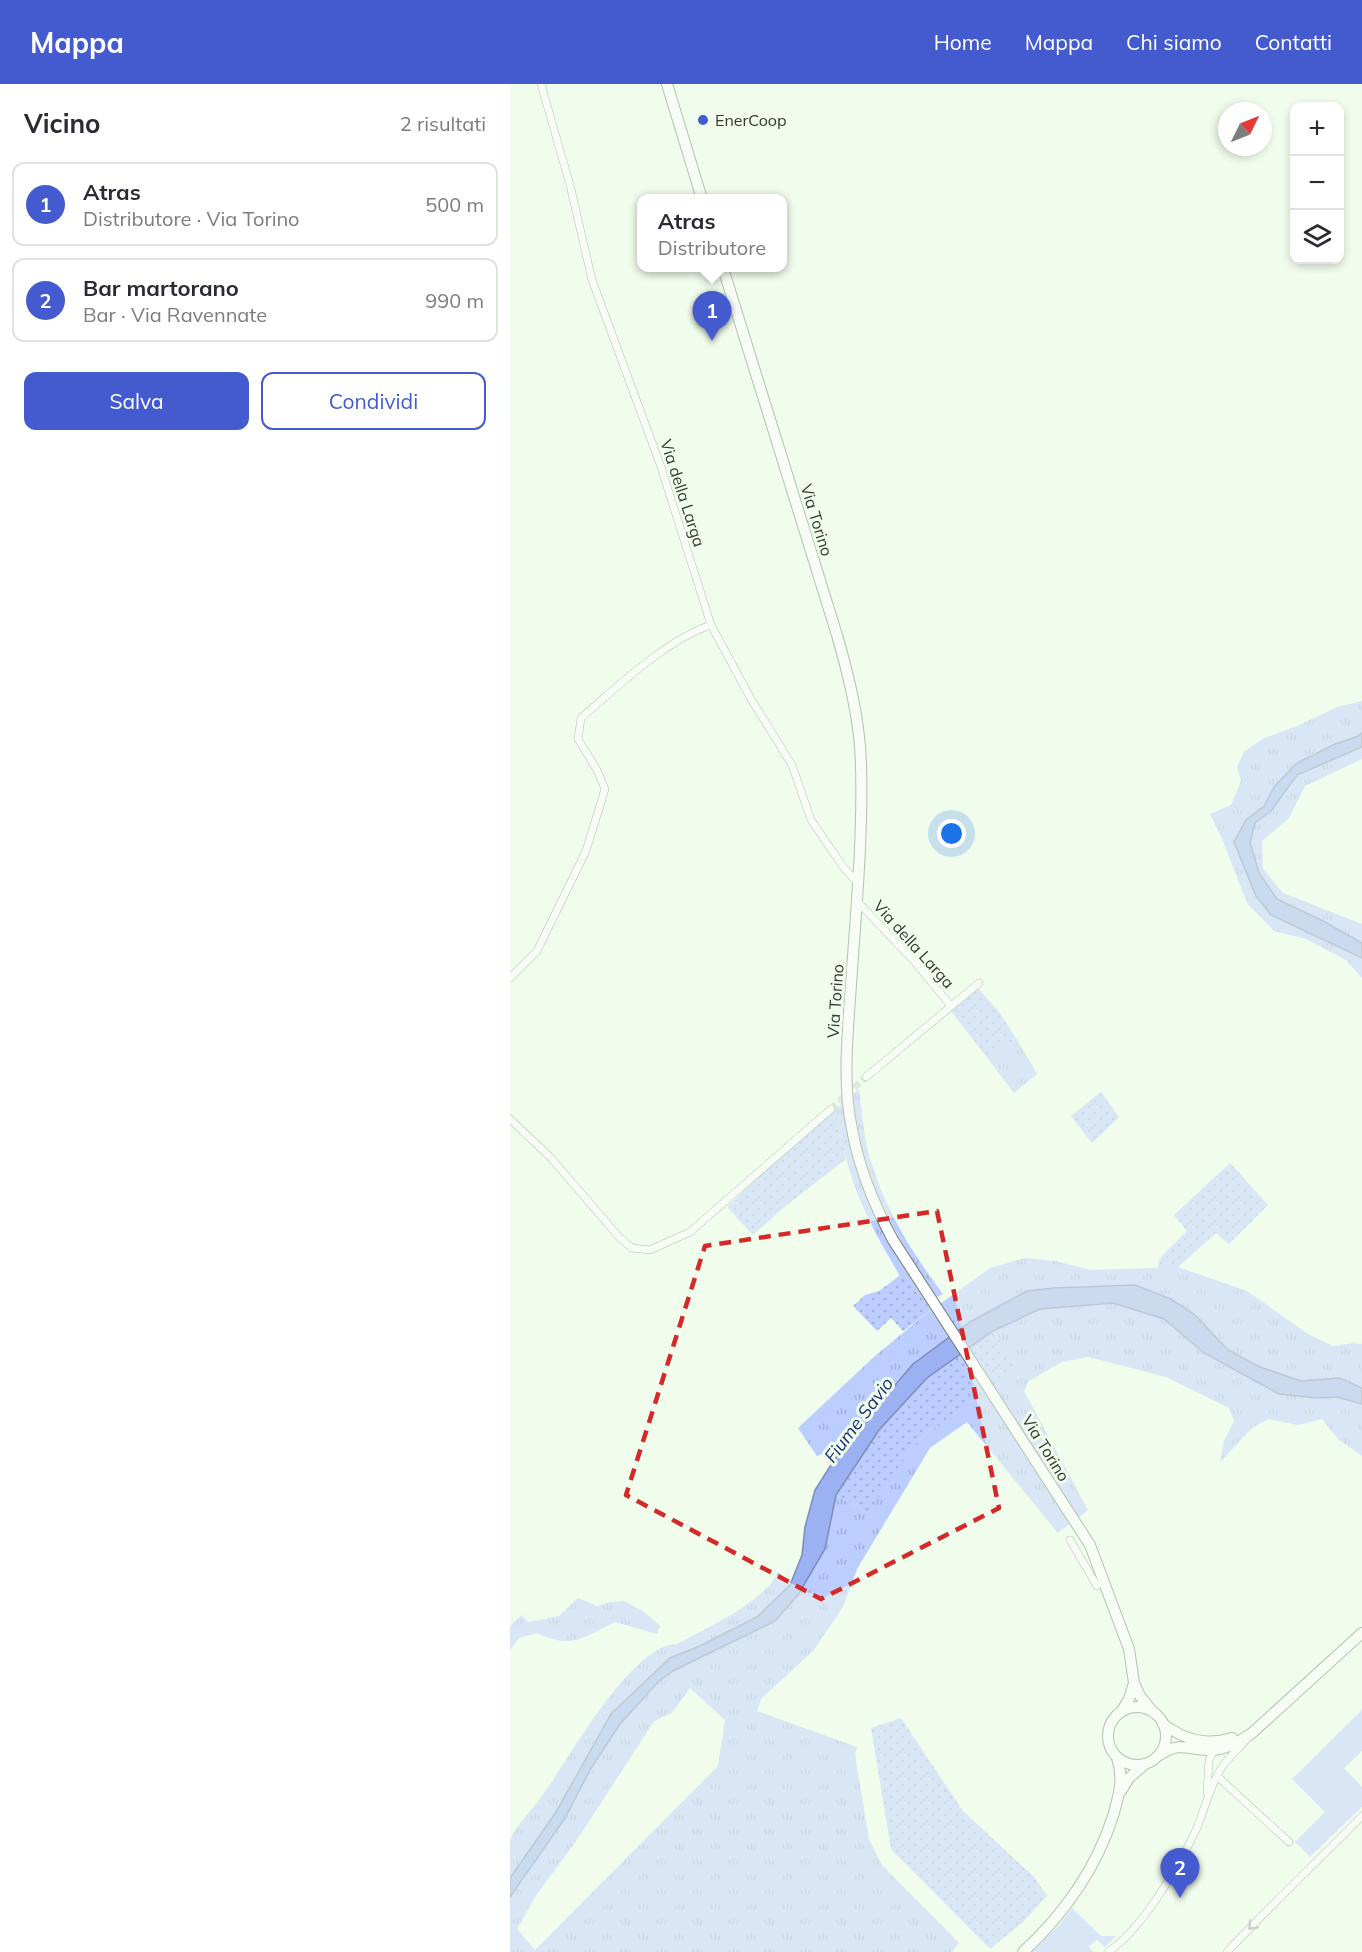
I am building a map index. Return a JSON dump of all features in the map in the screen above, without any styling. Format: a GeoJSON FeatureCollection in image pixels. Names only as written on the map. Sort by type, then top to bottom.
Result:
{"type":"FeatureCollection","features":[{"type":"Feature","properties":{"kind":"main road"},"geometry":{"type":"LineString","coordinates":[[667,84],[701,194]]}},
{"type":"Feature","properties":{"kind":"main road","name":"Via Torino"},"geometry":{"type":"LineString","coordinates":[[725,272],[837,635],[852,694],[861,764],[858,883],[847,1052],[847,1089],[851,1128],[869,1192],[880,1217],[908,1264],[1090,1545],[1129,1650],[1134,1683],[1140,1696],[1154,1713]]}},
{"type":"Feature","properties":{"kind":"main road"},"geometry":{"type":"LineString","coordinates":[[1120,1794],[1137,1770],[1171,1748],[1197,1749],[1236,1743],[1252,1733],[1362,1633]]}},
{"type":"Feature","properties":{"kind":"main road"},"geometry":{"type":"LineString","coordinates":[[1134,1683],[1129,1699],[1111,1723],[1108,1738],[1112,1752],[1118,1758],[1126,1763],[1146,1764]]}},
{"type":"Feature","properties":{"kind":"main road"},"geometry":{"type":"LineString","coordinates":[[1121,1712],[1138,1707],[1154,1713],[1163,1724],[1189,1739],[1215,1746],[1244,1732],[1274,1713]]}},
{"type":"Feature","properties":{"kind":"main road"},"geometry":{"type":"LineString","coordinates":[[1158,1756],[1166,1741],[1163,1724]]}},
{"type":"Feature","properties":{"kind":"main road"},"geometry":{"type":"LineString","coordinates":[[1023,1952],[1046,1931],[1075,1894],[1091,1867],[1107,1834],[1120,1794],[1122,1778],[1118,1758]]}},
{"type":"Feature","properties":{"kind":"street","name":"Via della Larga"},"geometry":{"type":"LineString","coordinates":[[541,84],[570,185],[592,280],[656,454],[711,625],[751,699],[792,765],[811,820],[844,868],[858,883]]}},
{"type":"Feature","properties":{"kind":"street"},"geometry":{"type":"LineString","coordinates":[[510,978],[537,951],[586,850],[605,789],[597,770],[578,740],[581,718],[644,663],[699,629],[711,625]]}},
{"type":"Feature","properties":{"kind":"street","name":"Via della Larga"},"geometry":{"type":"LineString","coordinates":[[857,901],[914,960],[951,1006]]}},
{"type":"Feature","properties":{"kind":"street"},"geometry":{"type":"LineString","coordinates":[[866,1077],[979,983]]}},
{"type":"Feature","properties":{"kind":"street"},"geometry":{"type":"LineString","coordinates":[[510,1119],[551,1158],[619,1237],[632,1248],[650,1250],[690,1232],[831,1109]]}},
{"type":"Feature","properties":{"kind":"street"},"geometry":{"type":"LineString","coordinates":[[1070,1540],[1097,1586]]}},
{"type":"Feature","properties":{"kind":"street"},"geometry":{"type":"LineString","coordinates":[[1085,1564],[1100,1570]]}},
{"type":"Feature","properties":{"kind":"street"},"geometry":{"type":"LineString","coordinates":[[1108,1952],[1126,1937],[1154,1902],[1196,1829],[1221,1768],[1252,1733]]}},
{"type":"Feature","properties":{"kind":"street"},"geometry":{"type":"LineString","coordinates":[[1215,1746],[1221,1768]]}},
{"type":"Feature","properties":{"kind":"street"},"geometry":{"type":"LineString","coordinates":[[1207,1798],[1208,1768],[1215,1746]]}},
{"type":"Feature","properties":{"kind":"street"},"geometry":{"type":"LineString","coordinates":[[1197,1749],[1208,1768]]}},
{"type":"Feature","properties":{"kind":"street"},"geometry":{"type":"LineString","coordinates":[[1218,1777],[1289,1842]]}},
{"type":"Feature","properties":{"kind":"street"},"geometry":{"type":"LineString","coordinates":[[1227,1952],[1276,1900],[1310,1870],[1362,1816]]}},
{"type":"Feature","properties":{"kind":"highlighted area"},"geometry":{"type":"Polygon","coordinates":[[[937,1211],[999,1508],[821,1599],[626,1495],[705,1246],[937,1211]]]}},
{"type":"Feature","properties":{"kind":"green space"},"geometry":{"type":"Polygon","coordinates":[[[1362,701],[1362,733],[1312,754],[1274,787],[1264,806],[1246,820],[1234,842],[1271,915],[1362,958],[1362,978],[1346,960],[1306,939],[1274,931],[1247,903],[1210,814],[1231,805],[1241,781],[1237,767],[1244,752],[1262,739],[1337,707],[1362,701]]]}},
{"type":"Feature","properties":{"kind":"green space"},"geometry":{"type":"Polygon","coordinates":[[[1362,747],[1362,759],[1305,786],[1289,818],[1262,841],[1263,869],[1283,893],[1362,924],[1362,943],[1277,899],[1259,873],[1250,843],[1255,823],[1271,811],[1297,775],[1362,747]]]}},
{"type":"Feature","properties":{"kind":"green space"},"geometry":{"type":"Polygon","coordinates":[[[977,987],[999,1012],[1016,1038],[989,1060],[951,1011],[977,987]]]}},
{"type":"Feature","properties":{"kind":"green space"},"geometry":{"type":"Polygon","coordinates":[[[1016,1038],[1037,1074],[1014,1093],[989,1060],[1016,1038]]]}},
{"type":"Feature","properties":{"kind":"green space"},"geometry":{"type":"Polygon","coordinates":[[[859,1089],[867,1144],[877,1181],[901,1231],[943,1294],[937,1297],[892,1225],[871,1178],[857,1125],[853,1094],[859,1089]]]}},
{"type":"Feature","properties":{"kind":"green space"},"geometry":{"type":"Polygon","coordinates":[[[1101,1092],[1119,1117],[1092,1143],[1071,1116],[1101,1092]]]}},
{"type":"Feature","properties":{"kind":"green space"},"geometry":{"type":"Polygon","coordinates":[[[844,1102],[857,1168],[875,1213],[906,1271],[900,1276],[859,1199],[852,1178],[835,1110],[844,1102]]]}},
{"type":"Feature","properties":{"kind":"green space"},"geometry":{"type":"Polygon","coordinates":[[[835,1110],[846,1159],[783,1208],[753,1235],[727,1207],[785,1152],[835,1110]]]}},
{"type":"Feature","properties":{"kind":"green space"},"geometry":{"type":"Polygon","coordinates":[[[1230,1163],[1268,1205],[1229,1244],[1216,1233],[1178,1267],[1158,1269],[1159,1259],[1187,1231],[1174,1215],[1230,1163]]]}},
{"type":"Feature","properties":{"kind":"green space"},"geometry":{"type":"Polygon","coordinates":[[[1025,1258],[1055,1261],[1091,1270],[1178,1267],[1247,1291],[1308,1334],[1333,1346],[1362,1344],[1362,1388],[1340,1378],[1301,1381],[1260,1367],[1229,1350],[1194,1314],[1053,1288],[913,1364],[843,1446],[817,1456],[798,1428],[875,1356],[922,1317],[990,1268],[1025,1258]]]}},
{"type":"Feature","properties":{"kind":"green space"},"geometry":{"type":"Polygon","coordinates":[[[906,1271],[931,1310],[903,1331],[891,1318],[877,1331],[853,1306],[865,1295],[879,1291],[906,1271]]]}},
{"type":"Feature","properties":{"kind":"green space"},"geometry":{"type":"Polygon","coordinates":[[[1113,1303],[1164,1319],[1204,1353],[1279,1394],[1316,1398],[1337,1397],[1362,1404],[1362,1456],[1338,1439],[1322,1419],[1298,1425],[1268,1419],[1252,1428],[1220,1462],[1224,1441],[1234,1421],[1229,1408],[1166,1377],[1088,1357],[1062,1362],[1029,1381],[1024,1391],[1088,1510],[1058,1533],[967,1422],[930,1448],[857,1569],[843,1607],[813,1651],[761,1699],[757,1711],[857,1747],[855,1755],[869,1839],[881,1864],[959,1943],[952,1952],[510,1952],[510,1897],[565,1818],[590,1770],[620,1724],[658,1682],[673,1671],[775,1621],[825,1549],[836,1495],[868,1513],[908,1451],[926,1434],[1018,1369],[993,1331],[1040,1309],[1113,1303]],[[690,1688],[672,1713],[654,1721],[577,1840],[537,1894],[517,1929],[535,1950],[718,1766],[725,1720],[690,1688]]]}},
{"type":"Feature","properties":{"kind":"green space"},"geometry":{"type":"Polygon","coordinates":[[[993,1331],[1019,1369],[926,1434],[909,1451],[868,1513],[836,1495],[879,1430],[927,1378],[993,1331]]]}},
{"type":"Feature","properties":{"kind":"green space"},"geometry":{"type":"Polygon","coordinates":[[[778,1572],[790,1585],[757,1617],[700,1646],[670,1658],[602,1728],[556,1812],[510,1878],[512,1836],[545,1792],[603,1705],[622,1682],[640,1663],[659,1649],[677,1644],[748,1604],[771,1583],[778,1572]]]}},
{"type":"Feature","properties":{"kind":"green space"},"geometry":{"type":"Polygon","coordinates":[[[578,1598],[597,1606],[624,1601],[643,1611],[660,1626],[657,1634],[615,1622],[578,1640],[560,1641],[537,1633],[519,1638],[510,1650],[510,1626],[522,1615],[528,1622],[559,1616],[578,1598]]]}},
{"type":"Feature","properties":{"kind":"green space"},"geometry":{"type":"Polygon","coordinates":[[[1362,1708],[1362,1751],[1344,1768],[1362,1787],[1362,1807],[1310,1857],[1295,1842],[1325,1812],[1292,1779],[1362,1708]]]}},
{"type":"Feature","properties":{"kind":"green space"},"geometry":{"type":"Polygon","coordinates":[[[901,1718],[963,1811],[1034,1877],[1047,1896],[1022,1923],[990,1949],[891,1849],[871,1728],[901,1718]]]}},
{"type":"Feature","properties":{"kind":"green space"},"geometry":{"type":"Polygon","coordinates":[[[1072,1908],[1101,1936],[1116,1936],[1105,1947],[1097,1940],[1089,1946],[1093,1952],[1031,1952],[1059,1925],[1072,1908]]]}},
{"type":"Feature","properties":{"kind":"shaded area"},"geometry":{"type":"Polygon","coordinates":[[[1362,733],[1362,747],[1297,775],[1271,811],[1255,823],[1250,843],[1259,873],[1277,899],[1362,943],[1362,958],[1271,915],[1256,896],[1234,842],[1246,820],[1264,806],[1274,787],[1297,763],[1362,733]]]}},
{"type":"Feature","properties":{"kind":"shaded area"},"geometry":{"type":"Polygon","coordinates":[[[1135,1285],[1171,1299],[1194,1314],[1228,1350],[1260,1367],[1301,1381],[1340,1378],[1362,1388],[1362,1404],[1337,1397],[1316,1398],[1279,1394],[1204,1353],[1164,1319],[1113,1303],[1040,1309],[993,1331],[927,1378],[879,1430],[836,1495],[825,1549],[798,1595],[775,1621],[673,1671],[658,1682],[620,1724],[590,1770],[565,1818],[510,1897],[510,1878],[556,1812],[611,1714],[670,1658],[700,1646],[757,1617],[790,1585],[802,1555],[805,1527],[815,1490],[843,1446],[913,1364],[970,1322],[1027,1291],[1135,1285]]]}},
{"type":"Feature","properties":{"kind":"tunnel"},"geometry":{"type":"LineString","coordinates":[[831,1109],[866,1077]]}},
{"type":"Feature","properties":{"kind":"place","name":"EnerCoop"},"geometry":{"type":"Point","coordinates":[703,120]}},
{"type":"Feature","properties":{"kind":"place","name":"Atras"},"geometry":{"type":"Point","coordinates":[712,341]}},
{"type":"Feature","properties":{"kind":"place","name":"Bar martorano"},"geometry":{"type":"Point","coordinates":[1180,1898]}},
{"type":"Feature","properties":{"kind":"water label","name":"Fiume Savio"},"geometry":{"type":"Point","coordinates":[859,1420]}}]}
